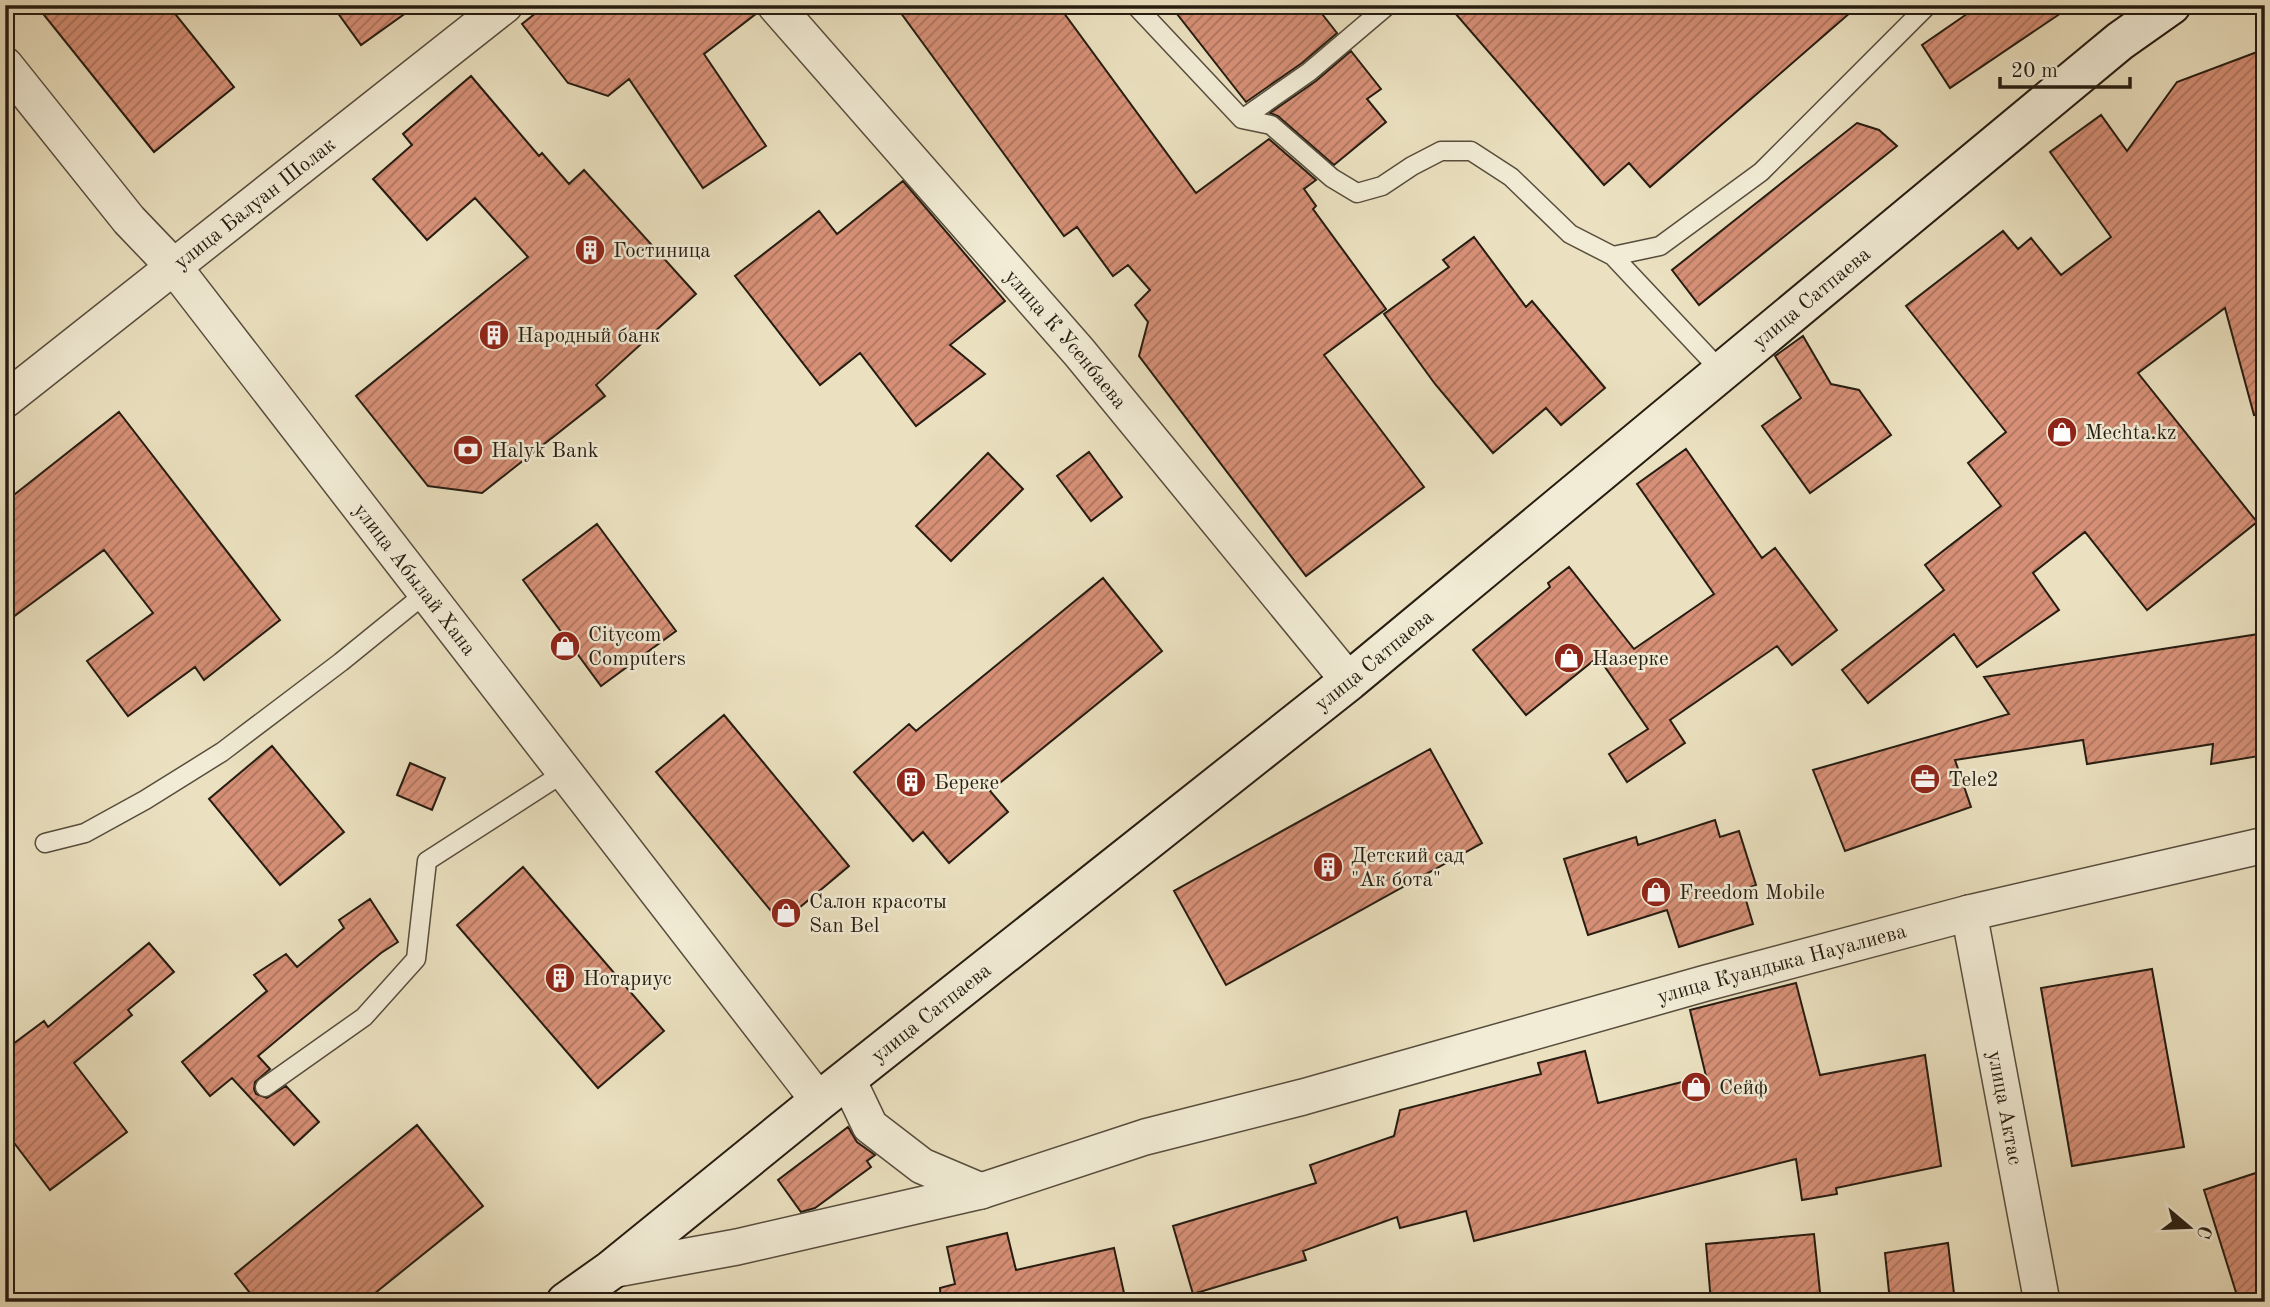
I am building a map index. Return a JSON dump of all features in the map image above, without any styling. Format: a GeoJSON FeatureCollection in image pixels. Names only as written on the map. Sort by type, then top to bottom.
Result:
{"type":"FeatureCollection","features":[{"type":"Feature","properties":{"kind":"street","name":"улица Балуан Шолак"},"geometry":{"type":"LineString","coordinates":[[5,400],[505,5]]}},
{"type":"Feature","properties":{"kind":"street","name":"улица К Усенбаева"},"geometry":{"type":"LineString","coordinates":[[775,5],[1079,352],[1349,681]]}},
{"type":"Feature","properties":{"kind":"street","name":"улица Сатпаева"},"geometry":{"type":"LineString","coordinates":[[566,1302],[611,1270],[833,1090],[1349,681],[2120,41],[2171,5]]}},
{"type":"Feature","properties":{"kind":"street","name":"улица Абылай Хана"},"geometry":{"type":"LineString","coordinates":[[5,65],[129,220],[174,267],[565,772],[833,1090],[870,1126],[922,1166],[981,1191]]}},
{"type":"Feature","properties":{"kind":"street","name":"улица Куандыка Науалиева"},"geometry":{"type":"LineString","coordinates":[[611,1270],[737,1247],[981,1191],[1145,1137],[1304,1097],[1720,980],[1969,913],[2265,845]]}},
{"type":"Feature","properties":{"kind":"street","name":"улица Актас"},"geometry":{"type":"LineString","coordinates":[[1969,913],[2042,1302]]}},
{"type":"Feature","properties":{"kind":"lane"},"geometry":{"type":"LineString","coordinates":[[1135,5],[1242,120],[1271,125],[1332,178],[1357,193],[1382,186],[1441,151],[1471,150],[1511,177],[1570,234],[1614,256],[1721,372]]}},
{"type":"Feature","properties":{"kind":"lane"},"geometry":{"type":"LineString","coordinates":[[1242,120],[1309,72],[1388,5]]}},
{"type":"Feature","properties":{"kind":"lane"},"geometry":{"type":"LineString","coordinates":[[1614,256],[1660,246],[1761,172],[1928,5]]}},
{"type":"Feature","properties":{"kind":"lane"},"geometry":{"type":"LineString","coordinates":[[45,843],[85,833],[145,800],[222,752],[341,662],[426,593]]}},
{"type":"Feature","properties":{"kind":"lane"},"geometry":{"type":"LineString","coordinates":[[265,1087],[364,1017],[416,960],[427,861],[565,772]]}},
{"type":"Feature","properties":{"kind":"building"},"geometry":{"type":"Polygon","coordinates":[[[36,5],[168,5],[234,87],[154,152],[36,5]]]}},
{"type":"Feature","properties":{"kind":"building"},"geometry":{"type":"Polygon","coordinates":[[[332,5],[417,5],[361,45],[332,5]]]}},
{"type":"Feature","properties":{"kind":"building"},"geometry":{"type":"Polygon","coordinates":[[[546,5],[755,5],[757,13],[704,54],[766,146],[703,188],[629,79],[608,96],[568,83],[522,24],[546,5]]]}},
{"type":"Feature","properties":{"kind":"building"},"geometry":{"type":"Polygon","coordinates":[[[895,5],[1058,5],[1196,193],[1269,139],[1316,180],[1304,189],[1316,206],[1313,209],[1386,309],[1324,355],[1424,487],[1306,576],[1139,356],[1148,322],[1135,305],[1150,290],[1128,265],[1113,276],[1077,227],[1064,236],[895,5]]]}},
{"type":"Feature","properties":{"kind":"building"},"geometry":{"type":"Polygon","coordinates":[[[1170,5],[1315,5],[1337,33],[1302,63],[1246,102],[1170,5]]]}},
{"type":"Feature","properties":{"kind":"building"},"geometry":{"type":"Polygon","coordinates":[[[1448,5],[1859,5],[1650,187],[1629,163],[1604,185],[1448,5]]]}},
{"type":"Feature","properties":{"kind":"building"},"geometry":{"type":"Polygon","coordinates":[[[1980,5],[2073,5],[1950,88],[1922,45],[1980,5]]]}},
{"type":"Feature","properties":{"kind":"building"},"geometry":{"type":"Polygon","coordinates":[[[2265,49],[2265,413],[2254,415],[2225,308],[2138,373],[2257,522],[2147,610],[2085,532],[2033,573],[2059,610],[1977,667],[1954,634],[1868,703],[1842,670],[1944,590],[1925,565],[2001,506],[1968,463],[2006,432],[1906,306],[2003,231],[2018,249],[2031,238],[2061,275],[2111,237],[2050,152],[2101,115],[2127,151],[2177,82],[2265,49]]]}},
{"type":"Feature","properties":{"kind":"building"},"geometry":{"type":"Polygon","coordinates":[[[1351,51],[1381,89],[1367,99],[1386,122],[1334,165],[1278,116],[1270,113],[1316,81],[1351,51]]]}},
{"type":"Feature","properties":{"kind":"building"},"geometry":{"type":"Polygon","coordinates":[[[471,76],[539,156],[542,153],[569,184],[584,170],[696,294],[596,385],[605,396],[482,493],[428,486],[356,396],[528,257],[475,198],[427,240],[373,179],[412,145],[403,134],[471,76]]]}},
{"type":"Feature","properties":{"kind":"building"},"geometry":{"type":"Polygon","coordinates":[[[1857,123],[1879,130],[1897,146],[1699,305],[1672,270],[1857,123]]]}},
{"type":"Feature","properties":{"kind":"building"},"geometry":{"type":"Polygon","coordinates":[[[903,181],[1005,301],[950,345],[985,374],[916,426],[860,353],[820,385],[735,276],[819,211],[837,234],[903,181]]]}},
{"type":"Feature","properties":{"kind":"building"},"geometry":{"type":"Polygon","coordinates":[[[1474,237],[1526,307],[1532,301],[1605,388],[1561,425],[1546,408],[1493,453],[1435,384],[1384,314],[1449,267],[1443,260],[1474,237]]]}},
{"type":"Feature","properties":{"kind":"building"},"geometry":{"type":"Polygon","coordinates":[[[1803,336],[1831,384],[1859,390],[1891,435],[1810,493],[1762,426],[1801,398],[1775,356],[1803,336]]]}},
{"type":"Feature","properties":{"kind":"building"},"geometry":{"type":"Polygon","coordinates":[[[119,412],[280,620],[204,680],[195,667],[128,716],[87,661],[153,613],[104,550],[5,623],[5,502],[119,412]]]}},
{"type":"Feature","properties":{"kind":"building"},"geometry":{"type":"Polygon","coordinates":[[[1686,449],[1762,558],[1775,548],[1837,630],[1792,665],[1777,646],[1670,720],[1685,743],[1627,782],[1609,754],[1648,729],[1598,657],[1526,715],[1473,650],[1550,587],[1548,583],[1569,567],[1634,649],[1714,594],[1637,484],[1686,449]]]}},
{"type":"Feature","properties":{"kind":"building"},"geometry":{"type":"Polygon","coordinates":[[[1089,452],[1122,497],[1091,521],[1057,476],[1089,452]]]}},
{"type":"Feature","properties":{"kind":"building"},"geometry":{"type":"Polygon","coordinates":[[[988,453],[1023,489],[951,561],[916,526],[988,453]]]}},
{"type":"Feature","properties":{"kind":"building"},"geometry":{"type":"Polygon","coordinates":[[[597,524],[676,631],[601,686],[523,580],[597,524]]]}},
{"type":"Feature","properties":{"kind":"building"},"geometry":{"type":"Polygon","coordinates":[[[1103,578],[1162,651],[990,791],[1008,812],[949,863],[923,832],[913,841],[854,772],[909,724],[916,731],[1103,578]]]}},
{"type":"Feature","properties":{"kind":"building"},"geometry":{"type":"Polygon","coordinates":[[[2265,633],[2265,755],[2211,764],[2213,744],[2087,764],[2083,740],[1955,760],[1971,807],[1845,851],[1813,770],[2009,714],[1984,677],[2265,633]]]}},
{"type":"Feature","properties":{"kind":"building"},"geometry":{"type":"Polygon","coordinates":[[[724,715],[849,866],[781,923],[656,772],[724,715]]]}},
{"type":"Feature","properties":{"kind":"building"},"geometry":{"type":"Polygon","coordinates":[[[272,746],[344,832],[280,885],[209,799],[272,746]]]}},
{"type":"Feature","properties":{"kind":"building","name":"Детский сад \"Ак бота\""},"geometry":{"type":"Polygon","coordinates":[[[1430,749],[1482,843],[1226,985],[1174,891],[1430,749]]]}},
{"type":"Feature","properties":{"kind":"building"},"geometry":{"type":"Polygon","coordinates":[[[410,763],[445,778],[432,810],[397,795],[410,763]]]}},
{"type":"Feature","properties":{"kind":"building"},"geometry":{"type":"Polygon","coordinates":[[[1715,820],[1720,837],[1739,831],[1756,885],[1743,890],[1753,924],[1679,947],[1667,910],[1588,935],[1564,859],[1636,837],[1638,845],[1715,820]]]}},
{"type":"Feature","properties":{"kind":"building","name":"Нотариус"},"geometry":{"type":"Polygon","coordinates":[[[523,867],[664,1031],[598,1088],[457,925],[523,867]]]}},
{"type":"Feature","properties":{"kind":"building"},"geometry":{"type":"Polygon","coordinates":[[[370,899],[398,942],[381,953],[258,1056],[270,1069],[255,1082],[256,1094],[267,1098],[286,1086],[319,1122],[294,1145],[232,1078],[210,1096],[182,1062],[267,991],[254,975],[286,954],[297,967],[344,928],[339,920],[370,899]]]}},
{"type":"Feature","properties":{"kind":"building"},"geometry":{"type":"Polygon","coordinates":[[[149,943],[174,972],[128,1010],[132,1015],[74,1063],[127,1132],[50,1190],[5,1131],[5,1050],[44,1021],[48,1027],[149,943]]]}},
{"type":"Feature","properties":{"kind":"building"},"geometry":{"type":"Polygon","coordinates":[[[2152,969],[2184,1147],[2072,1166],[2041,988],[2152,969]]]}},
{"type":"Feature","properties":{"kind":"building"},"geometry":{"type":"Polygon","coordinates":[[[1796,983],[1820,1075],[1925,1055],[1941,1166],[1836,1188],[1837,1194],[1802,1200],[1796,1159],[1474,1241],[1466,1211],[1400,1228],[1397,1217],[1303,1251],[1306,1260],[1193,1294],[1173,1226],[1316,1183],[1310,1165],[1394,1136],[1400,1110],[1541,1074],[1538,1063],[1585,1051],[1598,1103],[1706,1076],[1690,1010],[1796,983]]]}},
{"type":"Feature","properties":{"kind":"building"},"geometry":{"type":"Polygon","coordinates":[[[417,1125],[483,1206],[364,1302],[257,1302],[235,1274],[417,1125]]]}},
{"type":"Feature","properties":{"kind":"building"},"geometry":{"type":"Polygon","coordinates":[[[848,1127],[857,1142],[875,1155],[867,1161],[871,1167],[815,1208],[801,1212],[778,1180],[848,1127]]]}},
{"type":"Feature","properties":{"kind":"building"},"geometry":{"type":"Polygon","coordinates":[[[2265,1170],[2265,1302],[2239,1302],[2204,1190],[2265,1170]]]}},
{"type":"Feature","properties":{"kind":"building"},"geometry":{"type":"Polygon","coordinates":[[[1007,1233],[1016,1270],[1114,1248],[1126,1302],[941,1302],[940,1288],[955,1284],[947,1247],[1007,1233]]]}},
{"type":"Feature","properties":{"kind":"building"},"geometry":{"type":"Polygon","coordinates":[[[1814,1234],[1821,1302],[1711,1302],[1706,1244],[1814,1234]]]}},
{"type":"Feature","properties":{"kind":"building"},"geometry":{"type":"Polygon","coordinates":[[[1948,1243],[1955,1302],[1890,1302],[1885,1253],[1948,1243]]]}},
{"type":"Feature","properties":{"kind":"place","name":"Гостиница"},"geometry":{"type":"Point","coordinates":[590,250]}},
{"type":"Feature","properties":{"kind":"place","name":"Народный банк"},"geometry":{"type":"Point","coordinates":[494,335]}},
{"type":"Feature","properties":{"kind":"place","name":"Mechta.kz"},"geometry":{"type":"Point","coordinates":[2062,432]}},
{"type":"Feature","properties":{"kind":"place","name":"Halyk Bank"},"geometry":{"type":"Point","coordinates":[468,450]}},
{"type":"Feature","properties":{"kind":"place","name":"Citycom Computers"},"geometry":{"type":"Point","coordinates":[565,646]}},
{"type":"Feature","properties":{"kind":"place","name":"Назерке"},"geometry":{"type":"Point","coordinates":[1569,658]}},
{"type":"Feature","properties":{"kind":"place","name":"Tele2"},"geometry":{"type":"Point","coordinates":[1925,779]}},
{"type":"Feature","properties":{"kind":"place","name":"Береке"},"geometry":{"type":"Point","coordinates":[911,782]}},
{"type":"Feature","properties":{"kind":"place","name":"Детский сад \"Ак бота\""},"geometry":{"type":"Point","coordinates":[1328,867]}},
{"type":"Feature","properties":{"kind":"place","name":"Freedom Mobile"},"geometry":{"type":"Point","coordinates":[1656,892]}},
{"type":"Feature","properties":{"kind":"place","name":"Салон красоты San Bel"},"geometry":{"type":"Point","coordinates":[786,913]}},
{"type":"Feature","properties":{"kind":"place","name":"Нотариус"},"geometry":{"type":"Point","coordinates":[560,978]}},
{"type":"Feature","properties":{"kind":"place","name":"Сейф"},"geometry":{"type":"Point","coordinates":[1696,1087]}}]}
